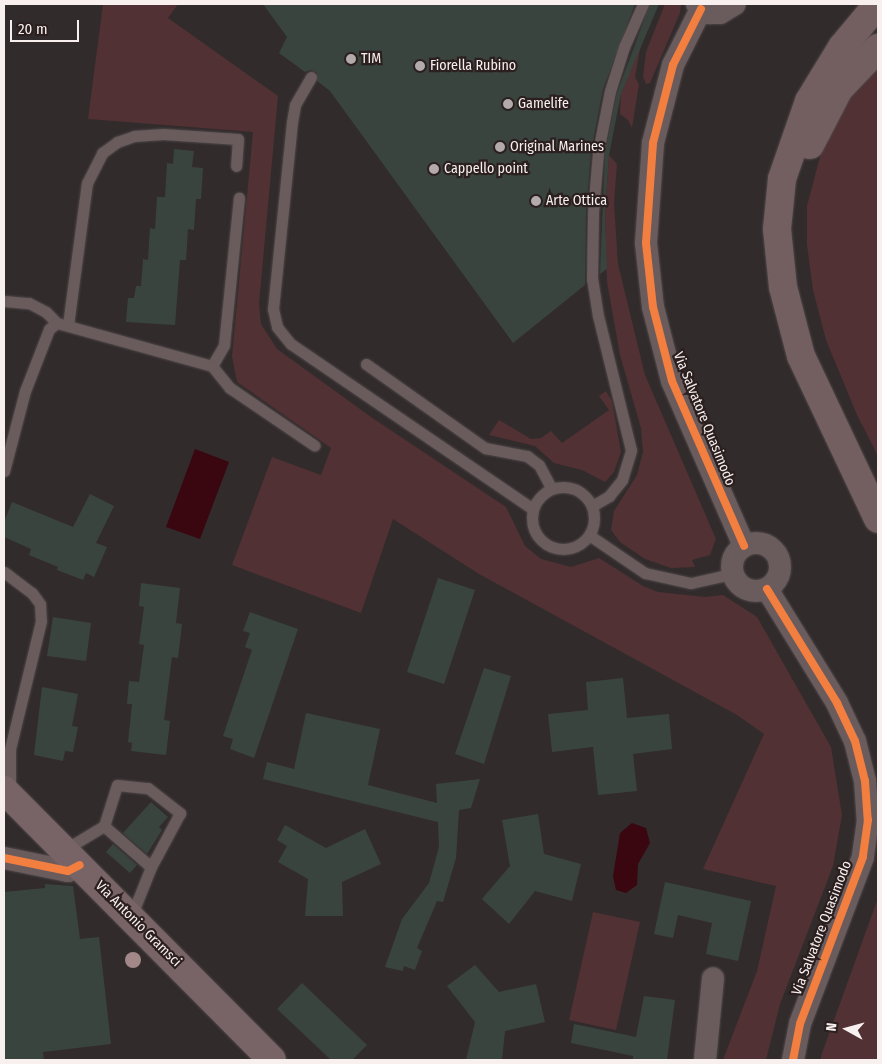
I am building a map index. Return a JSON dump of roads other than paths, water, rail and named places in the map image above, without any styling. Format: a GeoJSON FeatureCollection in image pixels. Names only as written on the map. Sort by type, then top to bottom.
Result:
{"type":"FeatureCollection","features":[{"type":"Feature","properties":{"kind":"highway"},"geometry":{"type":"LineString","coordinates":[[878,4],[842,47],[806,110],[782,180],[777,229],[783,287],[801,356],[878,519]]}},
{"type":"Feature","properties":{"kind":"highway"},"geometry":{"type":"LineString","coordinates":[[878,48],[839,89],[814,135],[800,180],[795,229],[796,251],[809,320],[834,389],[878,479]]}},
{"type":"Feature","properties":{"kind":"main road","name":"Via Antonio Gramsci"},"geometry":{"type":"LineString","coordinates":[[7,793],[272,1060]]}},
{"type":"Feature","properties":{"kind":"street"},"geometry":{"type":"LineString","coordinates":[[699,6],[720,13],[735,4]]}},
{"type":"Feature","properties":{"kind":"street","name":"Via Salvatore Quasimodo"},"geometry":{"type":"LineString","coordinates":[[699,6],[673,65],[653,143],[646,243],[653,307],[672,381],[744,546]]}},
{"type":"Feature","properties":{"kind":"street"},"geometry":{"type":"LineString","coordinates":[[762,543],[777,554],[780,574],[767,589],[746,590],[732,574],[733,558],[744,546],[762,543]]}},
{"type":"Feature","properties":{"kind":"street","name":"Via Salvatore Quasimodo"},"geometry":{"type":"LineString","coordinates":[[767,589],[837,703],[854,741],[865,781],[868,820],[863,857],[800,1024],[793,1060]]}},
{"type":"Feature","properties":{"kind":"street"},"geometry":{"type":"LineString","coordinates":[[4,858],[68,871],[72,857]]}},
{"type":"Feature","properties":{"kind":"street"},"geometry":{"type":"LineString","coordinates":[[704,1060],[713,978]]}},
{"type":"Feature","properties":{"kind":"lane"},"geometry":{"type":"LineString","coordinates":[[592,506],[609,496],[622,480],[631,450],[598,316],[592,280],[593,212],[598,152],[610,91],[624,47],[643,4]]}},
{"type":"Feature","properties":{"kind":"lane"},"geometry":{"type":"LineString","coordinates":[[311,77],[295,105],[292,122],[272,309],[277,328],[291,344],[533,509]]}},
{"type":"Feature","properties":{"kind":"lane"},"geometry":{"type":"LineString","coordinates":[[62,324],[87,183],[102,153],[117,142],[134,136],[163,134],[238,139],[236,166]]}},
{"type":"Feature","properties":{"kind":"lane"},"geometry":{"type":"LineString","coordinates":[[212,366],[224,345],[239,198]]}},
{"type":"Feature","properties":{"kind":"lane"},"geometry":{"type":"LineString","coordinates":[[4,301],[29,303],[46,312],[62,324],[212,366],[230,388],[314,445]]}},
{"type":"Feature","properties":{"kind":"lane"},"geometry":{"type":"LineString","coordinates":[[4,471],[25,391],[49,329],[62,324]]}},
{"type":"Feature","properties":{"kind":"lane"},"geometry":{"type":"LineString","coordinates":[[366,364],[485,448],[528,456],[539,465],[552,488]]}},
{"type":"Feature","properties":{"kind":"lane"},"geometry":{"type":"LineString","coordinates":[[562,487],[580,492],[592,506],[593,526],[589,535],[574,547],[555,548],[539,537],[534,528],[533,509],[538,500],[552,488],[562,487]]}},
{"type":"Feature","properties":{"kind":"lane"},"geometry":{"type":"LineString","coordinates":[[589,535],[645,574],[691,583],[732,574]]}},
{"type":"Feature","properties":{"kind":"lane"},"geometry":{"type":"LineString","coordinates":[[4,572],[32,593],[40,604],[41,621],[10,749],[7,793]]}},
{"type":"Feature","properties":{"kind":"lane"},"geometry":{"type":"LineString","coordinates":[[72,857],[104,826],[117,785],[148,788],[180,814],[151,867],[131,917]]}},
{"type":"Feature","properties":{"kind":"lane"},"geometry":{"type":"LineString","coordinates":[[104,826],[151,867]]}},
{"type":"Feature","properties":{"kind":"place","name":"TIM"},"geometry":{"type":"Point","coordinates":[351,59]}},
{"type":"Feature","properties":{"kind":"place","name":"Fiorella Rubino"},"geometry":{"type":"Point","coordinates":[420,66]}},
{"type":"Feature","properties":{"kind":"place","name":"Gamelife"},"geometry":{"type":"Point","coordinates":[508,104]}},
{"type":"Feature","properties":{"kind":"place","name":"Original Marines"},"geometry":{"type":"Point","coordinates":[500,147]}},
{"type":"Feature","properties":{"kind":"place","name":"Cappello point"},"geometry":{"type":"Point","coordinates":[434,169]}},
{"type":"Feature","properties":{"kind":"place","name":"Arte Ottica"},"geometry":{"type":"Point","coordinates":[536,201]}}]}
